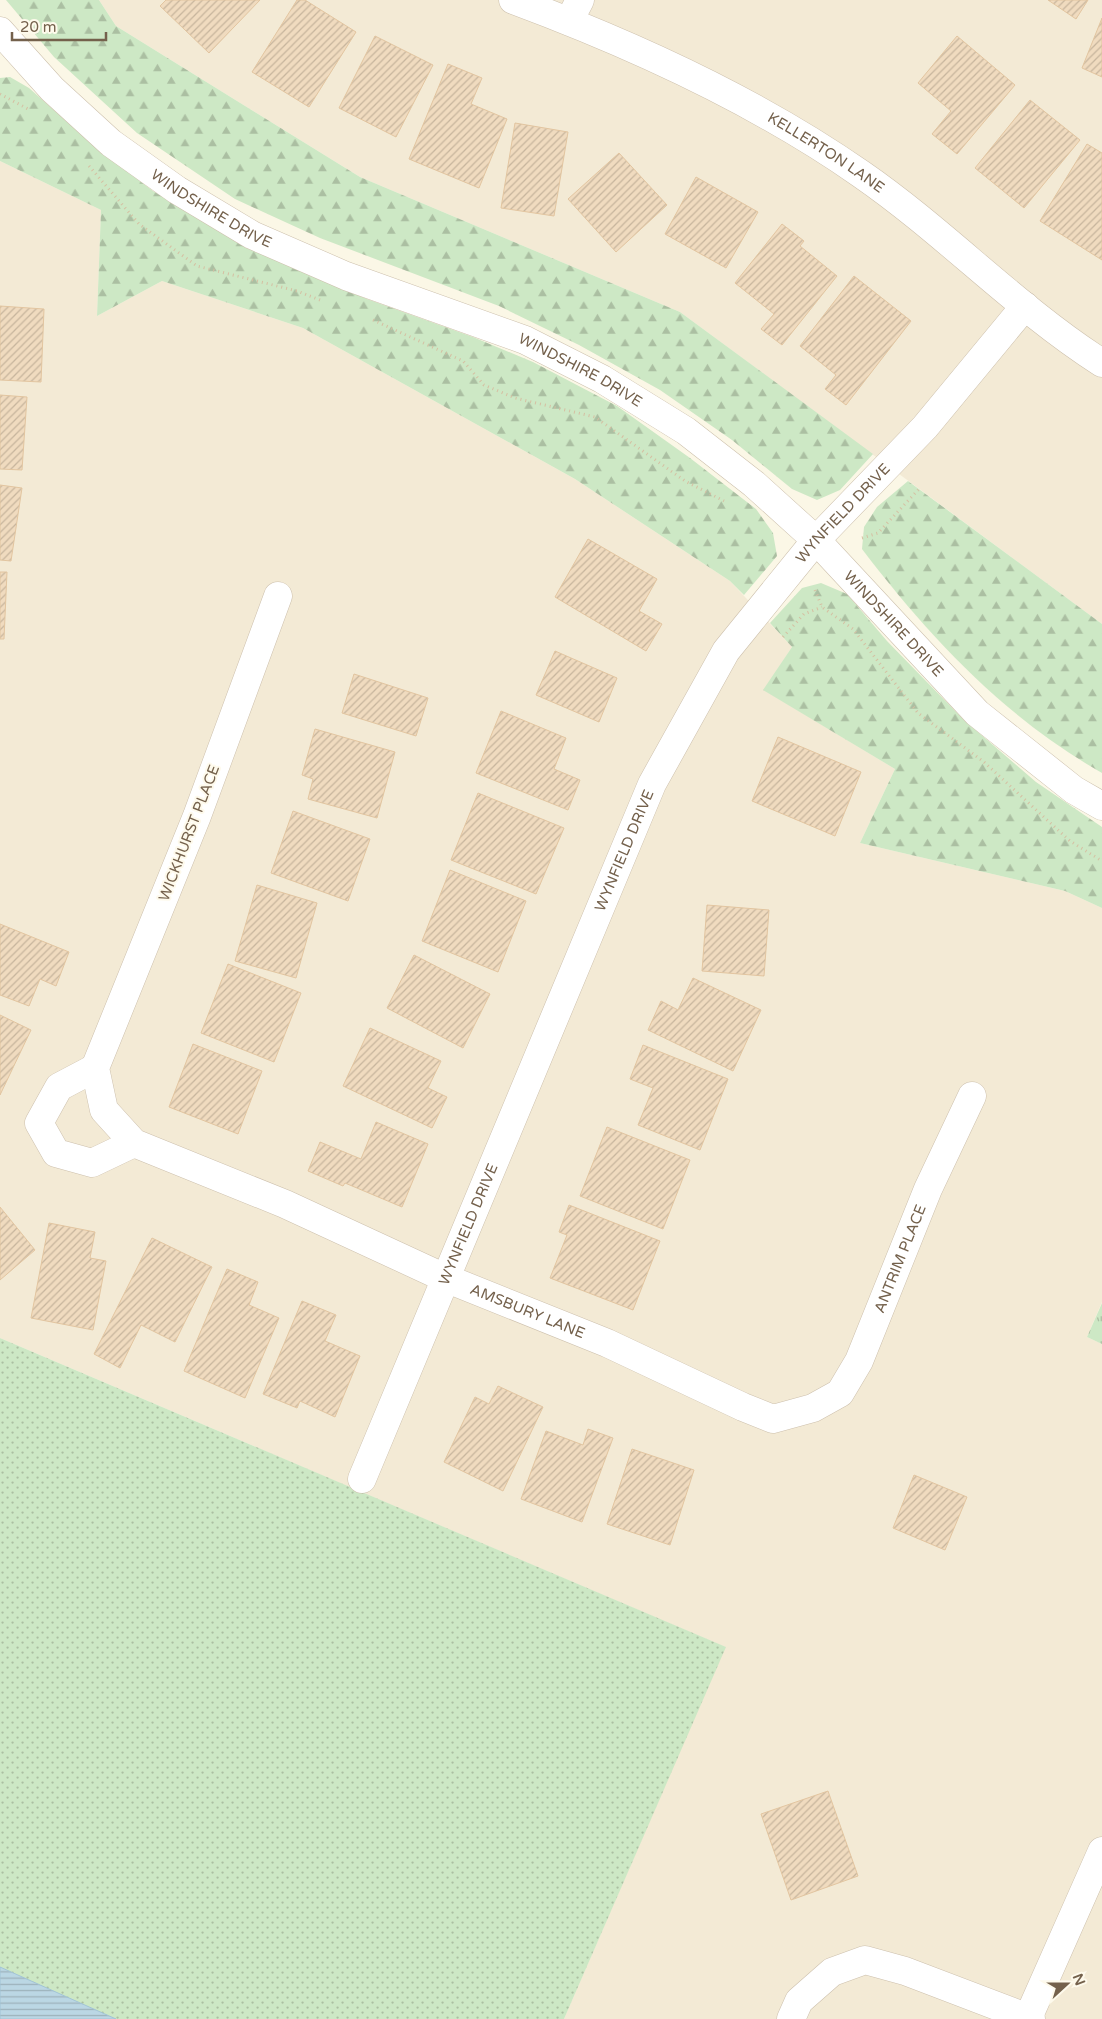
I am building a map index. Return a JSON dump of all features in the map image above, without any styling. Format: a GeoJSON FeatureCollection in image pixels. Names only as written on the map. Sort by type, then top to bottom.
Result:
{"type":"FeatureCollection","features":[{"type":"Feature","properties":{"kind":"street","name":"KELLERTON LANE"},"geometry":{"type":"LineString","coordinates":[[513,0],[574,10],[786,126],[862,174],[941,236],[1025,306],[1102,363]]}},
{"type":"Feature","properties":{"kind":"street","name":"WINDSHIRE DRIVE"},"geometry":{"type":"LineString","coordinates":[[0,32],[52,89],[111,143],[177,190],[252,235],[346,276],[525,340],[602,379],[686,431],[754,484],[816,540],[977,713],[1074,790],[1102,806]]}},
{"type":"Feature","properties":{"kind":"street","name":"WYNFIELD DRIVE"},"geometry":{"type":"LineString","coordinates":[[362,1479],[652,784],[726,651],[816,540],[925,427],[1025,306]]}},
{"type":"Feature","properties":{"kind":"street","name":"WICKHURST PLACE"},"geometry":{"type":"LineString","coordinates":[[95,1068],[197,816],[278,596]]}},
{"type":"Feature","properties":{"kind":"street","name":"AMSBURY LANE"},"geometry":{"type":"LineString","coordinates":[[95,1068],[104,1110],[134,1143],[285,1204],[445,1278],[607,1343],[743,1407],[773,1419],[813,1408]]}},
{"type":"Feature","properties":{"kind":"street"},"geometry":{"type":"LineString","coordinates":[[95,1068],[59,1087],[39,1123],[56,1153],[92,1163],[134,1143]]}},
{"type":"Feature","properties":{"kind":"street","name":"ANTRIM PLACE"},"geometry":{"type":"LineString","coordinates":[[813,1408],[840,1393],[859,1361],[928,1189],[972,1096]]}},
{"type":"Feature","properties":{"kind":"street"},"geometry":{"type":"LineString","coordinates":[[791,2019],[799,2001],[832,1972],[865,1960],[905,1971],[1029,2018],[1102,1851]]}},
{"type":"Feature","properties":{"kind":"path"},"geometry":{"type":"LineString","coordinates":[[0,94],[34,112]]}},
{"type":"Feature","properties":{"kind":"path"},"geometry":{"type":"LineString","coordinates":[[85,162],[138,224],[197,266],[297,291],[323,301]]}},
{"type":"Feature","properties":{"kind":"path"},"geometry":{"type":"LineString","coordinates":[[366,317],[463,360],[484,385],[515,398],[595,417],[686,481],[726,502]]}},
{"type":"Feature","properties":{"kind":"path"},"geometry":{"type":"LineString","coordinates":[[838,563],[863,538],[878,533],[919,489]]}},
{"type":"Feature","properties":{"kind":"path"},"geometry":{"type":"LineString","coordinates":[[798,562],[813,586],[822,607],[853,629],[918,713],[984,762],[1070,841],[1102,861]]}},
{"type":"Feature","properties":{"kind":"path"},"geometry":{"type":"LineString","coordinates":[[783,637],[804,614],[822,607]]}},
{"type":"Feature","properties":{"kind":"shaded area"},"geometry":{"type":"Polygon","coordinates":[[[99,0],[1102,0],[1102,624],[680,312],[360,177],[116,26],[99,0]]]}},
{"type":"Feature","properties":{"kind":"shaded area"},"geometry":{"type":"Polygon","coordinates":[[[0,161],[101,210],[97,316],[162,281],[303,328],[575,479],[730,581],[792,647],[764,690],[895,769],[860,843],[1065,891],[1102,908],[1102,1302],[1087,1337],[1102,1344],[1102,2019],[564,2019],[725,1647],[0,1338],[0,161]]]}},
{"type":"Feature","properties":{"kind":"green space"},"geometry":{"type":"Polygon","coordinates":[[[6,0],[99,0],[116,26],[360,177],[680,312],[873,454],[840,490],[817,500],[792,489],[732,440],[660,390],[579,345],[499,306],[320,238],[235,199],[137,133],[54,57],[6,0]]]}},
{"type":"Feature","properties":{"kind":"green space"},"geometry":{"type":"Polygon","coordinates":[[[10,77],[29,88],[97,148],[153,191],[264,255],[367,299],[473,337],[533,362],[617,406],[690,458],[756,509],[773,533],[777,556],[744,595],[730,581],[575,479],[303,328],[162,281],[97,316],[101,210],[0,161],[0,78],[10,77]]]}},
{"type":"Feature","properties":{"kind":"green space"},"geometry":{"type":"Polygon","coordinates":[[[908,481],[1102,624],[1102,773],[1033,727],[971,673],[914,613],[862,549],[864,527],[877,507],[908,481]]]}},
{"type":"Feature","properties":{"kind":"green space"},"geometry":{"type":"Polygon","coordinates":[[[821,583],[847,594],[887,641],[964,720],[1036,782],[1102,827],[1102,908],[1065,891],[860,843],[895,769],[763,690],[792,647],[770,623],[802,588],[821,583]]]}},
{"type":"Feature","properties":{"kind":"green space"},"geometry":{"type":"Polygon","coordinates":[[[1102,1303],[1102,1344],[1087,1337],[1102,1303]]]}},
{"type":"Feature","properties":{"kind":"green space"},"geometry":{"type":"Polygon","coordinates":[[[0,1338],[726,1647],[564,2019],[0,2019],[0,1338]]]}},
{"type":"Feature","properties":{"kind":"water"},"geometry":{"type":"Polygon","coordinates":[[[0,1967],[116,2019],[0,2019],[0,1967]]]}},
{"type":"Feature","properties":{"kind":"building"},"geometry":{"type":"Polygon","coordinates":[[[166,0],[260,0],[209,53],[160,6],[166,0]]]}},
{"type":"Feature","properties":{"kind":"building"},"geometry":{"type":"Polygon","coordinates":[[[297,0],[305,0],[356,32],[309,107],[252,72],[297,0]]]}},
{"type":"Feature","properties":{"kind":"building"},"geometry":{"type":"Polygon","coordinates":[[[1048,0],[1088,0],[1076,19],[1048,0]]]}},
{"type":"Feature","properties":{"kind":"building"},"geometry":{"type":"Polygon","coordinates":[[[1102,18],[1102,77],[1082,68],[1102,18]]]}},
{"type":"Feature","properties":{"kind":"building"},"geometry":{"type":"Polygon","coordinates":[[[375,36],[433,65],[396,137],[339,108],[375,36]]]}},
{"type":"Feature","properties":{"kind":"building"},"geometry":{"type":"Polygon","coordinates":[[[957,36],[1015,85],[957,154],[932,134],[951,111],[918,83],[957,36]]]}},
{"type":"Feature","properties":{"kind":"building"},"geometry":{"type":"Polygon","coordinates":[[[448,64],[482,78],[471,104],[507,119],[479,188],[409,159],[448,64]]]}},
{"type":"Feature","properties":{"kind":"building"},"geometry":{"type":"Polygon","coordinates":[[[1030,100],[1080,140],[1024,208],[975,168],[1030,100]]]}},
{"type":"Feature","properties":{"kind":"building"},"geometry":{"type":"Polygon","coordinates":[[[515,123],[568,132],[554,216],[501,208],[515,123]]]}},
{"type":"Feature","properties":{"kind":"building"},"geometry":{"type":"Polygon","coordinates":[[[1087,144],[1102,153],[1102,260],[1040,221],[1087,144]]]}},
{"type":"Feature","properties":{"kind":"building"},"geometry":{"type":"Polygon","coordinates":[[[619,153],[667,205],[616,252],[568,199],[619,153]]]}},
{"type":"Feature","properties":{"kind":"building"},"geometry":{"type":"Polygon","coordinates":[[[696,177],[758,212],[726,268],[665,234],[696,177]]]}},
{"type":"Feature","properties":{"kind":"building"},"geometry":{"type":"Polygon","coordinates":[[[782,224],[804,241],[800,246],[837,276],[782,345],[761,329],[774,314],[735,283],[782,224]]]}},
{"type":"Feature","properties":{"kind":"building"},"geometry":{"type":"Polygon","coordinates":[[[854,276],[911,321],[846,405],[825,389],[836,375],[800,346],[854,276]]]}},
{"type":"Feature","properties":{"kind":"building"},"geometry":{"type":"Polygon","coordinates":[[[0,306],[44,309],[41,382],[0,380],[0,306]]]}},
{"type":"Feature","properties":{"kind":"building"},"geometry":{"type":"Polygon","coordinates":[[[0,395],[27,397],[22,470],[0,469],[0,395]]]}},
{"type":"Feature","properties":{"kind":"building"},"geometry":{"type":"Polygon","coordinates":[[[0,485],[22,488],[11,561],[0,560],[0,485]]]}},
{"type":"Feature","properties":{"kind":"building"},"geometry":{"type":"Polygon","coordinates":[[[588,539],[657,579],[639,611],[662,624],[646,651],[555,597],[588,539]]]}},
{"type":"Feature","properties":{"kind":"building"},"geometry":{"type":"Polygon","coordinates":[[[0,572],[7,572],[4,639],[0,639],[0,572]]]}},
{"type":"Feature","properties":{"kind":"building"},"geometry":{"type":"Polygon","coordinates":[[[555,651],[617,678],[599,722],[536,695],[555,651]]]}},
{"type":"Feature","properties":{"kind":"building"},"geometry":{"type":"Polygon","coordinates":[[[354,674],[428,698],[416,736],[342,713],[354,674]]]}},
{"type":"Feature","properties":{"kind":"building"},"geometry":{"type":"Polygon","coordinates":[[[501,711],[566,738],[554,769],[580,780],[568,810],[476,773],[501,711]]]}},
{"type":"Feature","properties":{"kind":"building"},"geometry":{"type":"Polygon","coordinates":[[[315,729],[395,752],[377,818],[308,799],[313,779],[302,775],[315,729]]]}},
{"type":"Feature","properties":{"kind":"building"},"geometry":{"type":"Polygon","coordinates":[[[778,737],[861,772],[835,836],[752,801],[778,737]]]}},
{"type":"Feature","properties":{"kind":"building"},"geometry":{"type":"Polygon","coordinates":[[[478,793],[564,828],[536,894],[451,860],[478,793]]]}},
{"type":"Feature","properties":{"kind":"building"},"geometry":{"type":"Polygon","coordinates":[[[293,811],[370,839],[348,901],[271,873],[293,811]]]}},
{"type":"Feature","properties":{"kind":"building"},"geometry":{"type":"Polygon","coordinates":[[[450,870],[526,901],[498,972],[422,941],[450,870]]]}},
{"type":"Feature","properties":{"kind":"building"},"geometry":{"type":"Polygon","coordinates":[[[257,885],[317,903],[296,978],[235,961],[257,885]]]}},
{"type":"Feature","properties":{"kind":"building"},"geometry":{"type":"Polygon","coordinates":[[[707,905],[769,910],[764,976],[702,971],[707,905]]]}},
{"type":"Feature","properties":{"kind":"building"},"geometry":{"type":"Polygon","coordinates":[[[0,924],[69,952],[56,986],[40,979],[29,1006],[0,995],[0,924]]]}},
{"type":"Feature","properties":{"kind":"building"},"geometry":{"type":"Polygon","coordinates":[[[414,955],[490,994],[463,1048],[387,1008],[414,955]]]}},
{"type":"Feature","properties":{"kind":"building"},"geometry":{"type":"Polygon","coordinates":[[[228,964],[301,993],[274,1062],[201,1033],[228,964]]]}},
{"type":"Feature","properties":{"kind":"building"},"geometry":{"type":"Polygon","coordinates":[[[693,978],[761,1010],[733,1071],[648,1030],[661,1001],[678,1010],[693,978]]]}},
{"type":"Feature","properties":{"kind":"building"},"geometry":{"type":"Polygon","coordinates":[[[0,1015],[31,1030],[0,1095],[0,1015]]]}},
{"type":"Feature","properties":{"kind":"building"},"geometry":{"type":"Polygon","coordinates":[[[370,1028],[441,1061],[428,1088],[447,1097],[432,1128],[343,1086],[370,1028]]]}},
{"type":"Feature","properties":{"kind":"building"},"geometry":{"type":"Polygon","coordinates":[[[193,1044],[262,1071],[238,1134],[169,1107],[193,1044]]]}},
{"type":"Feature","properties":{"kind":"building"},"geometry":{"type":"Polygon","coordinates":[[[643,1045],[728,1079],[700,1150],[638,1125],[653,1088],[630,1079],[643,1045]]]}},
{"type":"Feature","properties":{"kind":"building"},"geometry":{"type":"Polygon","coordinates":[[[376,1122],[428,1144],[402,1207],[345,1183],[343,1186],[308,1171],[320,1142],[361,1159],[376,1122]]]}},
{"type":"Feature","properties":{"kind":"building"},"geometry":{"type":"Polygon","coordinates":[[[607,1127],[690,1160],[663,1229],[580,1196],[607,1127]]]}},
{"type":"Feature","properties":{"kind":"building"},"geometry":{"type":"Polygon","coordinates":[[[569,1205],[660,1241],[633,1310],[550,1278],[567,1235],[559,1232],[569,1205]]]}},
{"type":"Feature","properties":{"kind":"building"},"geometry":{"type":"Polygon","coordinates":[[[0,1207],[35,1250],[0,1280],[0,1207]]]}},
{"type":"Feature","properties":{"kind":"building"},"geometry":{"type":"Polygon","coordinates":[[[49,1223],[95,1232],[90,1258],[106,1261],[93,1330],[31,1318],[49,1223]]]}},
{"type":"Feature","properties":{"kind":"building"},"geometry":{"type":"Polygon","coordinates":[[[152,1238],[212,1267],[175,1342],[141,1325],[120,1368],[94,1354],[152,1238]]]}},
{"type":"Feature","properties":{"kind":"building"},"geometry":{"type":"Polygon","coordinates":[[[227,1269],[258,1282],[249,1305],[279,1318],[245,1398],[184,1371],[227,1269]]]}},
{"type":"Feature","properties":{"kind":"building"},"geometry":{"type":"Polygon","coordinates":[[[302,1301],[336,1315],[325,1341],[360,1356],[335,1417],[300,1401],[297,1408],[263,1394],[302,1301]]]}},
{"type":"Feature","properties":{"kind":"building"},"geometry":{"type":"Polygon","coordinates":[[[498,1386],[543,1407],[503,1491],[444,1462],[475,1397],[489,1404],[498,1386]]]}},
{"type":"Feature","properties":{"kind":"building"},"geometry":{"type":"Polygon","coordinates":[[[588,1429],[613,1438],[582,1522],[521,1499],[546,1431],[583,1445],[588,1429]]]}},
{"type":"Feature","properties":{"kind":"building"},"geometry":{"type":"Polygon","coordinates":[[[632,1449],[694,1470],[670,1545],[607,1524],[632,1449]]]}},
{"type":"Feature","properties":{"kind":"building"},"geometry":{"type":"Polygon","coordinates":[[[914,1475],[967,1497],[945,1550],[893,1528],[914,1475]]]}},
{"type":"Feature","properties":{"kind":"building"},"geometry":{"type":"Polygon","coordinates":[[[828,1791],[858,1876],[791,1900],[761,1814],[828,1791]]]}}]}
